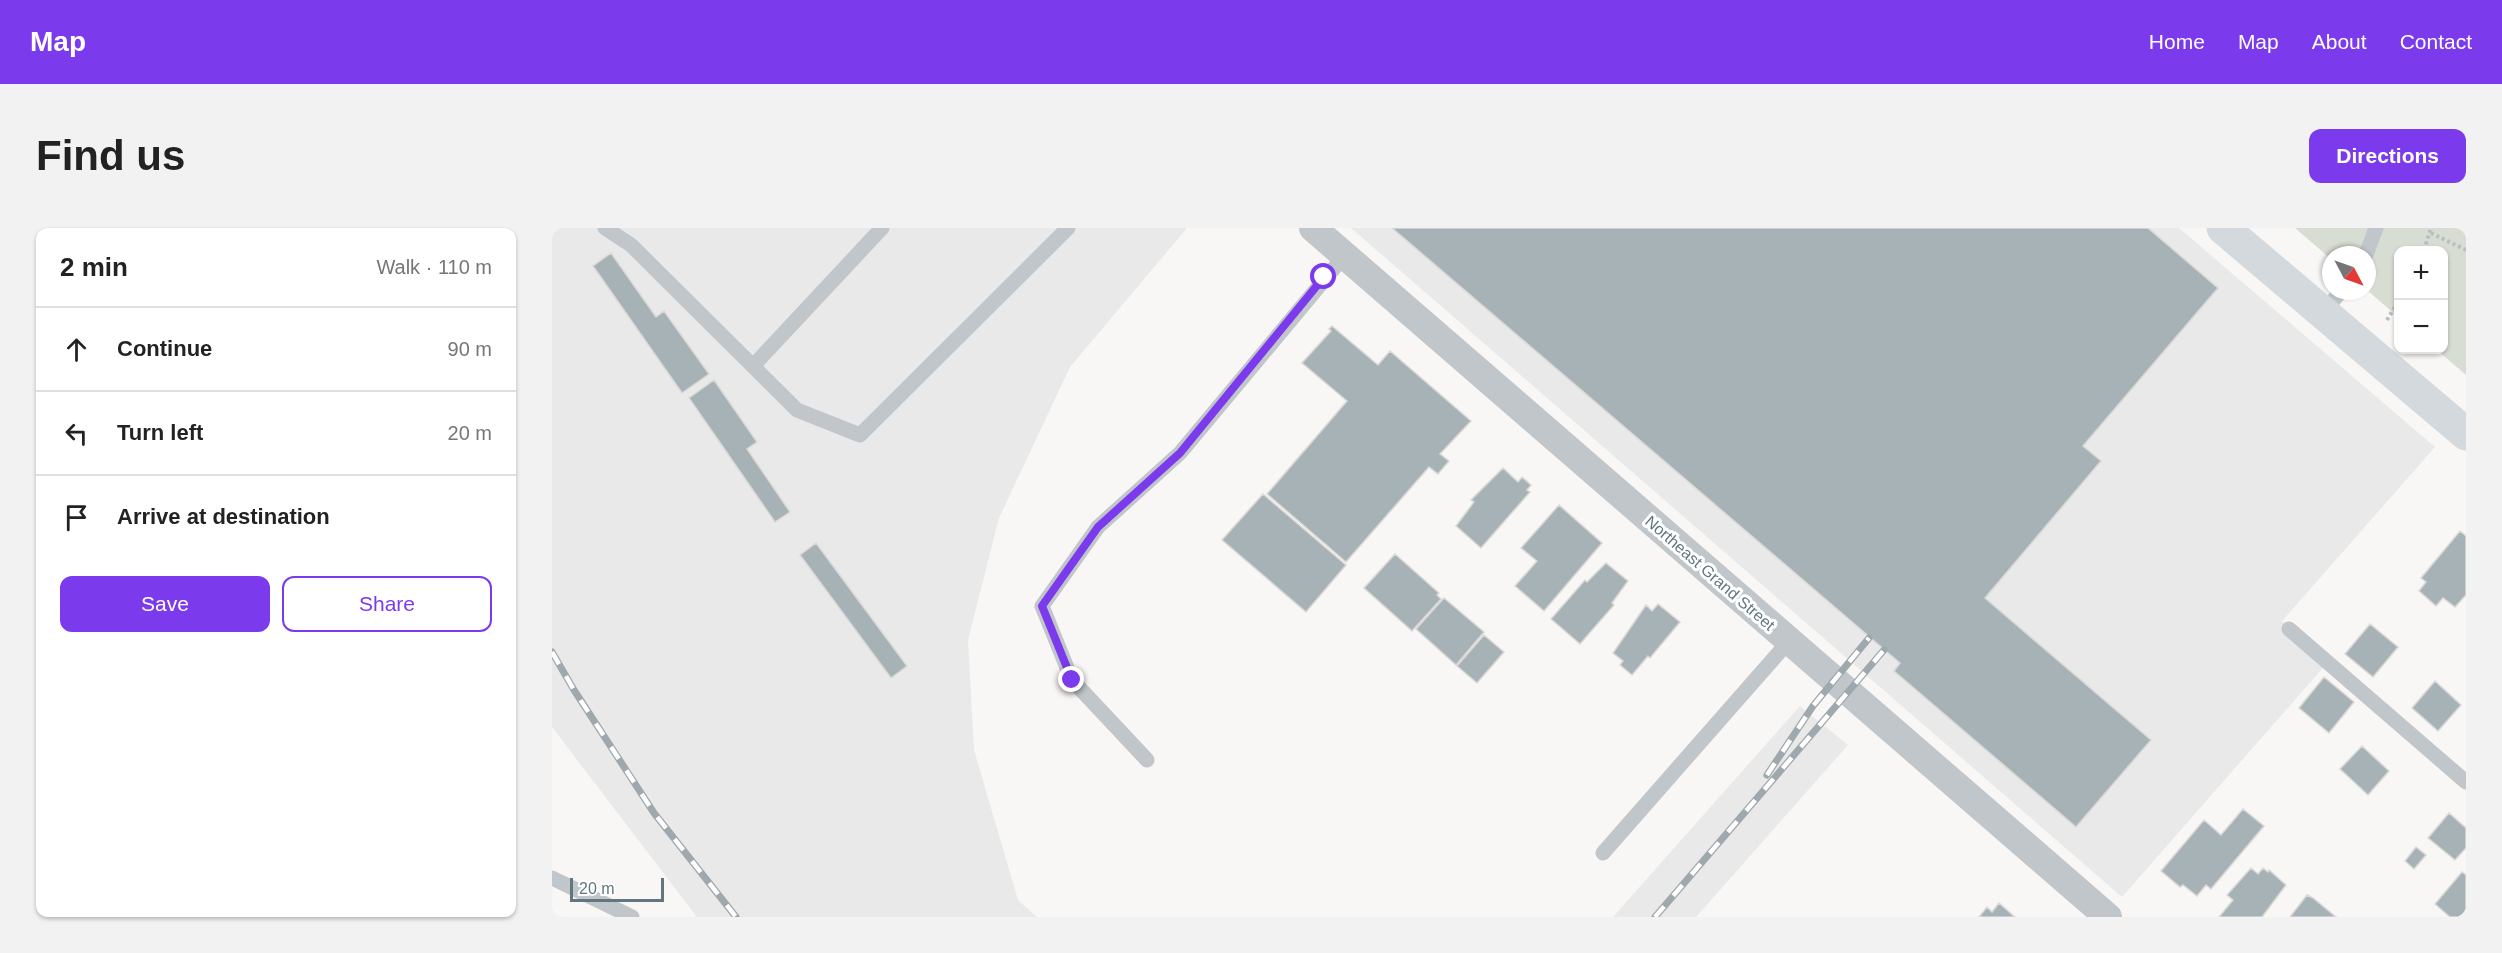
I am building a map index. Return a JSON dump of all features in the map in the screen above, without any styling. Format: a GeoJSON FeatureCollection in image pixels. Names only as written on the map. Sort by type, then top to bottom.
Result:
{"type":"FeatureCollection","features":[{"type":"Feature","properties":{"kind":"street","name":"Northeast Grand Street"},"geometry":{"type":"LineString","coordinates":[[1313,228],[2108,917]]}},
{"type":"Feature","properties":{"kind":"street"},"geometry":{"type":"LineString","coordinates":[[2223,228],[2332,302],[2466,434]]}},
{"type":"Feature","properties":{"kind":"lane"},"geometry":{"type":"LineString","coordinates":[[606,228],[631,245],[797,410],[860,435],[1068,228]]}},
{"type":"Feature","properties":{"kind":"lane"},"geometry":{"type":"LineString","coordinates":[[753,366],[882,228]]}},
{"type":"Feature","properties":{"kind":"lane"},"geometry":{"type":"LineString","coordinates":[[2369,246],[2376,228]]}},
{"type":"Feature","properties":{"kind":"lane"},"geometry":{"type":"LineString","coordinates":[[1147,760],[1072,680],[1042,606],[1098,527],[1180,453],[1345,255]]}},
{"type":"Feature","properties":{"kind":"lane"},"geometry":{"type":"LineString","coordinates":[[2289,629],[2466,782]]}},
{"type":"Feature","properties":{"kind":"lane"},"geometry":{"type":"LineString","coordinates":[[1603,853],[1789,641]]}},
{"type":"Feature","properties":{"kind":"lane"},"geometry":{"type":"LineString","coordinates":[[552,878],[632,917]]}},
{"type":"Feature","properties":{"kind":"path"},"geometry":{"type":"LineString","coordinates":[[2425,246],[2431,231],[2466,250]]}},
{"type":"Feature","properties":{"kind":"path"},"geometry":{"type":"LineString","coordinates":[[2386,320],[2394,308]]}},
{"type":"Feature","properties":{"kind":"shaded area"},"geometry":{"type":"Polygon","coordinates":[[[552,228],[1187,228],[1070,367],[999,518],[968,640],[974,750],[1018,900],[1037,917],[697,917],[552,727],[552,228]]]}},
{"type":"Feature","properties":{"kind":"shaded area"},"geometry":{"type":"Polygon","coordinates":[[[1351,228],[2179,228],[2435,447],[2282,621],[2328,662],[2122,897],[1351,228]]]}},
{"type":"Feature","properties":{"kind":"shaded area"},"geometry":{"type":"Polygon","coordinates":[[[2295,228],[2466,228],[2466,375],[2442,354],[2448,354],[2448,246],[2394,246],[2394,314],[2376,298],[2376,246],[2322,246],[2322,251],[2295,228]]]}},
{"type":"Feature","properties":{"kind":"shaded area"},"geometry":{"type":"Polygon","coordinates":[[[1800,706],[1848,745],[1696,917],[1613,917],[1800,706]]]}},
{"type":"Feature","properties":{"kind":"building"},"geometry":{"type":"Polygon","coordinates":[[[1392,228],[2148,228],[2218,288],[2083,446],[2101,461],[1985,598],[2151,740],[2076,827],[1894,671],[1900,663],[1392,228]]]}},
{"type":"Feature","properties":{"kind":"building"},"geometry":{"type":"Polygon","coordinates":[[[611,253],[656,317],[664,311],[709,374],[682,393],[593,266],[611,253]]]}},
{"type":"Feature","properties":{"kind":"building"},"geometry":{"type":"Polygon","coordinates":[[[1332,326],[1378,365],[1390,351],[1471,421],[1440,454],[1449,461],[1438,474],[1429,467],[1346,562],[1267,494],[1347,401],[1302,363],[1331,331],[1329,329],[1332,326]]]}},
{"type":"Feature","properties":{"kind":"building"},"geometry":{"type":"Polygon","coordinates":[[[714,380],[757,442],[747,449],[790,512],[775,522],[689,398],[714,380]]]}},
{"type":"Feature","properties":{"kind":"building"},"geometry":{"type":"Polygon","coordinates":[[[1503,468],[1518,482],[1522,477],[1531,485],[1527,490],[1530,492],[1481,548],[1456,526],[1474,502],[1471,500],[1503,468]]]}},
{"type":"Feature","properties":{"kind":"building"},"geometry":{"type":"Polygon","coordinates":[[[1263,494],[1346,565],[1306,612],[1222,540],[1263,494]]]}},
{"type":"Feature","properties":{"kind":"building"},"geometry":{"type":"Polygon","coordinates":[[[1559,505],[1602,543],[1544,611],[1515,586],[1537,561],[1521,548],[1559,505]]]}},
{"type":"Feature","properties":{"kind":"building"},"geometry":{"type":"Polygon","coordinates":[[[2460,531],[2466,536],[2466,595],[2455,607],[2443,598],[2436,606],[2419,591],[2426,582],[2421,578],[2460,531]]]}},
{"type":"Feature","properties":{"kind":"building"},"geometry":{"type":"Polygon","coordinates":[[[816,543],[907,666],[891,678],[800,555],[816,543]]]}},
{"type":"Feature","properties":{"kind":"building"},"geometry":{"type":"Polygon","coordinates":[[[1395,554],[1439,593],[1437,595],[1441,599],[1412,631],[1364,588],[1395,554]]]}},
{"type":"Feature","properties":{"kind":"building"},"geometry":{"type":"Polygon","coordinates":[[[1606,563],[1628,581],[1612,603],[1614,605],[1580,644],[1551,619],[1585,580],[1587,582],[1606,563]]]}},
{"type":"Feature","properties":{"kind":"building"},"geometry":{"type":"Polygon","coordinates":[[[1444,598],[1484,632],[1456,665],[1416,629],[1444,598]]]}},
{"type":"Feature","properties":{"kind":"building"},"geometry":{"type":"Polygon","coordinates":[[[1658,604],[1680,622],[1650,658],[1648,656],[1632,675],[1620,665],[1623,661],[1613,653],[1646,605],[1652,611],[1658,604]]]}},
{"type":"Feature","properties":{"kind":"building"},"geometry":{"type":"Polygon","coordinates":[[[2370,624],[2398,647],[2373,677],[2345,654],[2370,624]]]}},
{"type":"Feature","properties":{"kind":"building"},"geometry":{"type":"Polygon","coordinates":[[[1484,635],[1504,652],[1477,683],[1457,666],[1484,635]]]}},
{"type":"Feature","properties":{"kind":"building"},"geometry":{"type":"Polygon","coordinates":[[[2324,677],[2354,702],[2329,733],[2299,708],[2324,677]]]}},
{"type":"Feature","properties":{"kind":"building"},"geometry":{"type":"Polygon","coordinates":[[[2435,681],[2461,705],[2438,731],[2412,708],[2435,681]]]}},
{"type":"Feature","properties":{"kind":"building"},"geometry":{"type":"Polygon","coordinates":[[[2362,746],[2389,771],[2368,795],[2340,769],[2362,746]]]}},
{"type":"Feature","properties":{"kind":"building"},"geometry":{"type":"Polygon","coordinates":[[[2243,809],[2264,826],[2211,889],[2206,885],[2197,896],[2183,885],[2180,887],[2161,871],[2204,820],[2221,835],[2243,809]]]}},
{"type":"Feature","properties":{"kind":"building"},"geometry":{"type":"Polygon","coordinates":[[[2449,813],[2466,828],[2466,848],[2455,860],[2428,838],[2449,813]]]}},
{"type":"Feature","properties":{"kind":"building"},"geometry":{"type":"Polygon","coordinates":[[[2416,847],[2426,855],[2414,869],[2405,861],[2416,847]]]}},
{"type":"Feature","properties":{"kind":"building"},"geometry":{"type":"Polygon","coordinates":[[[2251,868],[2258,874],[2263,868],[2268,872],[2269,870],[2286,885],[2262,917],[2219,917],[2233,900],[2227,895],[2251,868]]]}},
{"type":"Feature","properties":{"kind":"building"},"geometry":{"type":"Polygon","coordinates":[[[2462,872],[2466,875],[2466,917],[2450,917],[2435,904],[2462,872]]]}},
{"type":"Feature","properties":{"kind":"building"},"geometry":{"type":"Polygon","coordinates":[[[2307,895],[2313,898],[2336,917],[2290,917],[2307,895]]]}},
{"type":"Feature","properties":{"kind":"building"},"geometry":{"type":"Polygon","coordinates":[[[1999,903],[2015,917],[1979,917],[1987,907],[1992,912],[1999,903]]]}},
{"type":"Feature","properties":{"kind":"railway"},"geometry":{"type":"LineString","coordinates":[[1767,775],[1813,706],[1869,638]]}},
{"type":"Feature","properties":{"kind":"railway"},"geometry":{"type":"LineString","coordinates":[[1655,917],[1884,650]]}},
{"type":"Feature","properties":{"kind":"railway"},"geometry":{"type":"LineString","coordinates":[[552,652],[654,813],[736,917]]}},
{"type":"Feature","properties":{"kind":"route"},"geometry":{"type":"LineString","coordinates":[[1072,680],[1042,606],[1098,527],[1180,453],[1324,277]]}}]}
